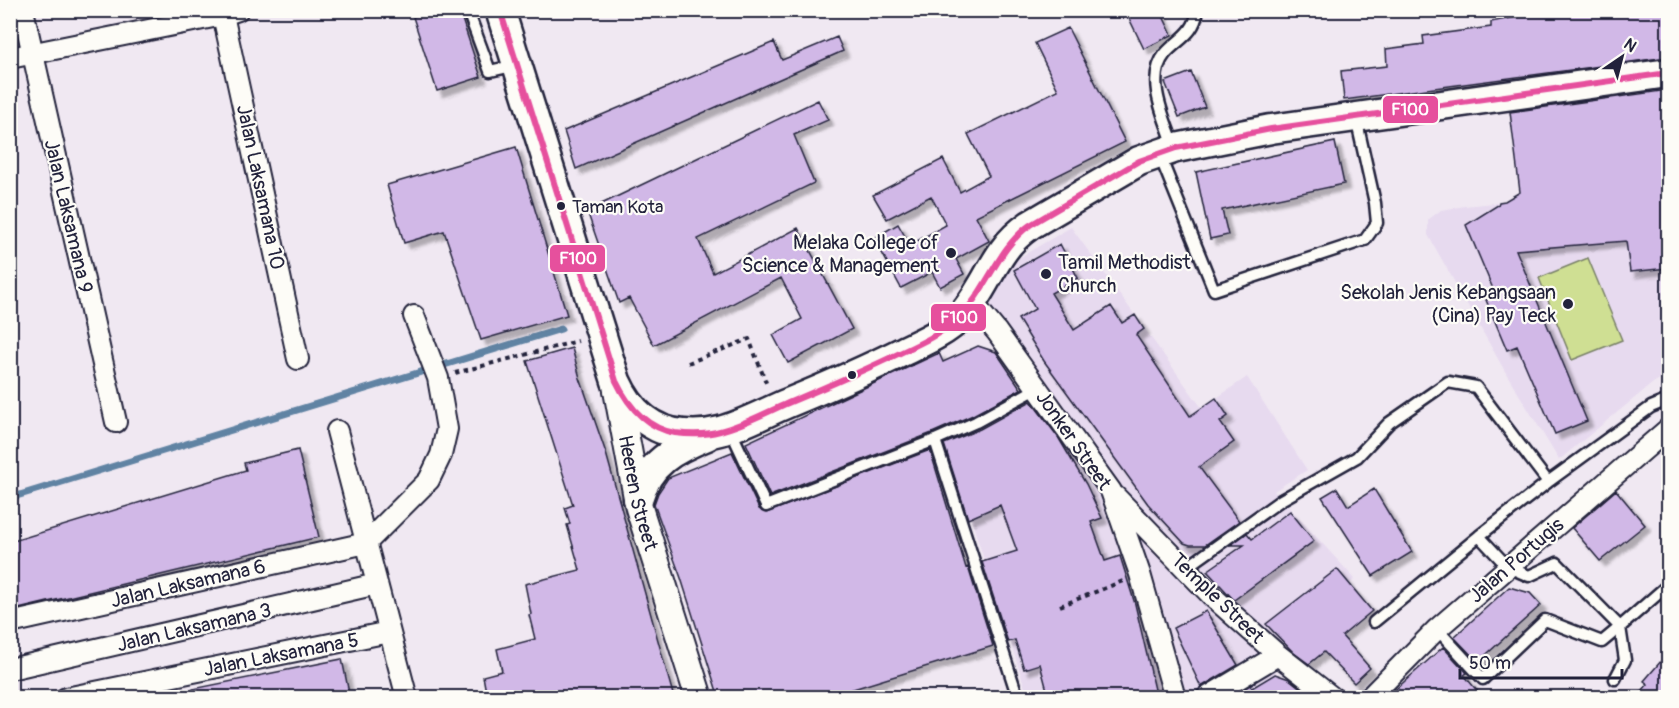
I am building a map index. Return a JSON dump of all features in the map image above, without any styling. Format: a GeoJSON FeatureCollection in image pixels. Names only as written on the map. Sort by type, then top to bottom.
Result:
{"type":"FeatureCollection","features":[{"type":"Feature","properties":{"kind":"main road","name":"Heeren Street"},"geometry":{"type":"LineString","coordinates":[[500,10],[616,381]]}},
{"type":"Feature","properties":{"kind":"main road"},"geometry":{"type":"LineString","coordinates":[[638,499],[648,474],[659,462],[693,442],[867,370],[928,340],[958,319],[1015,237],[1030,225],[1139,161],[1167,151],[1271,129],[1668,73]]}},
{"type":"Feature","properties":{"kind":"main road"},"geometry":{"type":"LineString","coordinates":[[616,381],[623,397],[634,412],[666,431],[683,434],[725,429]]}},
{"type":"Feature","properties":{"kind":"street","name":"Jalan Laksamana 9"},"geometry":{"type":"LineString","coordinates":[[23,10],[116,422]]}},
{"type":"Feature","properties":{"kind":"street"},"geometry":{"type":"LineString","coordinates":[[10,58],[230,13]]}},
{"type":"Feature","properties":{"kind":"street","name":"Jalan Laksamana 10"},"geometry":{"type":"LineString","coordinates":[[230,13],[298,359]]}},
{"type":"Feature","properties":{"kind":"street","name":"Jonker Street"},"geometry":{"type":"LineString","coordinates":[[972,302],[991,324],[1111,491],[1140,574],[1175,698]]}},
{"type":"Feature","properties":{"kind":"street"},"geometry":{"type":"LineString","coordinates":[[366,543],[429,480],[441,455],[447,429],[438,378],[414,316]]}},
{"type":"Feature","properties":{"kind":"street","name":"Heeren Street"},"geometry":{"type":"LineString","coordinates":[[616,381],[639,508],[699,698]]}},
{"type":"Feature","properties":{"kind":"street","name":"Jalan Portugis"},"geometry":{"type":"LineString","coordinates":[[1369,698],[1437,629],[1668,429]]}},
{"type":"Feature","properties":{"kind":"street"},"geometry":{"type":"LineString","coordinates":[[337,431],[407,698]]}},
{"type":"Feature","properties":{"kind":"street","name":"Temple Street"},"geometry":{"type":"LineString","coordinates":[[1111,491],[1214,598],[1278,655],[1333,698]]}},
{"type":"Feature","properties":{"kind":"street","name":"Jalan Laksamana 6"},"geometry":{"type":"LineString","coordinates":[[10,622],[366,543]]}},
{"type":"Feature","properties":{"kind":"street","name":"Jalan Laksamana 3"},"geometry":{"type":"LineString","coordinates":[[10,669],[377,584]]}},
{"type":"Feature","properties":{"kind":"street","name":"Jalan Laksamana 5"},"geometry":{"type":"LineString","coordinates":[[66,698],[389,632]]}},
{"type":"Feature","properties":{"kind":"street"},"geometry":{"type":"LineString","coordinates":[[1206,698],[1278,655]]}},
{"type":"Feature","properties":{"kind":"lane"},"geometry":{"type":"LineString","coordinates":[[476,10],[469,14],[490,71],[517,65]]}},
{"type":"Feature","properties":{"kind":"lane"},"geometry":{"type":"LineString","coordinates":[[1198,10],[1197,18],[1186,37],[1165,55],[1156,72],[1157,92],[1167,151],[1214,290],[1365,240],[1377,223],[1375,202],[1356,117]]}},
{"type":"Feature","properties":{"kind":"lane"},"geometry":{"type":"LineString","coordinates":[[1186,568],[1281,500],[1357,457],[1389,423],[1448,382],[1476,387],[1548,482]]}},
{"type":"Feature","properties":{"kind":"lane"},"geometry":{"type":"LineString","coordinates":[[725,429],[766,506],[935,440],[976,422],[1038,388]]}},
{"type":"Feature","properties":{"kind":"lane"},"geometry":{"type":"LineString","coordinates":[[1374,622],[1548,482],[1651,407],[1668,400]]}},
{"type":"Feature","properties":{"kind":"lane"},"geometry":{"type":"LineString","coordinates":[[935,440],[1018,698]]}},
{"type":"Feature","properties":{"kind":"lane"},"geometry":{"type":"LineString","coordinates":[[1479,536],[1508,567],[1529,576],[1557,563],[1620,627],[1625,660],[1615,679]]}},
{"type":"Feature","properties":{"kind":"lane"},"geometry":{"type":"LineString","coordinates":[[1437,629],[1483,679],[1545,620],[1602,642],[1668,585]]}},
{"type":"Feature","properties":{"kind":"path"},"geometry":{"type":"LineString","coordinates":[[438,378],[602,335]]}},
{"type":"Feature","properties":{"kind":"path"},"geometry":{"type":"LineString","coordinates":[[688,363],[749,339],[769,389]]}},
{"type":"Feature","properties":{"kind":"path"},"geometry":{"type":"LineString","coordinates":[[1060,606],[1140,574]]}},
{"type":"Feature","properties":{"kind":"shaded area","name":"Sekolah Jenis Kebangsaan (Cina) Pay Teck"},"geometry":{"type":"Polygon","coordinates":[[[1668,185],[1668,374],[1653,383],[1559,460],[1506,373],[1428,235],[1428,220],[1441,210],[1465,206],[1668,185]]]}},
{"type":"Feature","properties":{"kind":"shaded area"},"geometry":{"type":"Polygon","coordinates":[[[1071,227],[1202,408],[1247,377],[1307,470],[1274,491],[1355,579],[1282,643],[1275,671],[1285,697],[1028,697],[950,453],[1044,406],[981,325],[1007,265],[1071,227]]]}},
{"type":"Feature","properties":{"kind":"green space"},"geometry":{"type":"Polygon","coordinates":[[[1588,258],[1622,340],[1572,360],[1539,278],[1588,258]]]}},
{"type":"Feature","properties":{"kind":"building"},"geometry":{"type":"Polygon","coordinates":[[[433,10],[459,10],[481,77],[437,91],[413,17],[433,10]]]}},
{"type":"Feature","properties":{"kind":"building"},"geometry":{"type":"Polygon","coordinates":[[[1125,10],[1160,10],[1172,35],[1144,49],[1125,10]]]}},
{"type":"Feature","properties":{"kind":"building"},"geometry":{"type":"Polygon","coordinates":[[[1551,10],[1668,10],[1668,57],[1344,100],[1341,71],[1387,66],[1386,49],[1424,44],[1423,36],[1491,27],[1491,22],[1551,10]]]}},
{"type":"Feature","properties":{"kind":"building"},"geometry":{"type":"Polygon","coordinates":[[[1068,28],[1125,142],[976,216],[989,241],[956,259],[964,274],[940,287],[932,272],[901,288],[874,238],[898,224],[910,245],[946,225],[931,196],[887,219],[873,195],[943,159],[960,192],[989,176],[968,134],[1058,90],[1035,43],[1068,28]]]}},
{"type":"Feature","properties":{"kind":"building"},"geometry":{"type":"Polygon","coordinates":[[[837,37],[843,51],[576,169],[564,131],[774,42],[782,60],[837,37]]]}},
{"type":"Feature","properties":{"kind":"building"},"geometry":{"type":"Polygon","coordinates":[[[1191,72],[1205,107],[1179,117],[1165,82],[1191,72]]]}},
{"type":"Feature","properties":{"kind":"building"},"geometry":{"type":"Polygon","coordinates":[[[1668,90],[1668,268],[1630,272],[1626,241],[1516,250],[1587,421],[1555,434],[1517,346],[1507,350],[1486,300],[1496,296],[1466,225],[1498,205],[1499,202],[1520,192],[1510,112],[1668,90]]]}},
{"type":"Feature","properties":{"kind":"building"},"geometry":{"type":"Polygon","coordinates":[[[818,100],[828,120],[794,135],[814,183],[698,239],[713,273],[798,228],[852,329],[788,363],[773,335],[802,319],[781,278],[654,345],[629,298],[619,303],[587,211],[818,100]]]}},
{"type":"Feature","properties":{"kind":"building"},"geometry":{"type":"Polygon","coordinates":[[[1335,142],[1344,184],[1222,210],[1228,235],[1210,239],[1196,172],[1335,142]]]}},
{"type":"Feature","properties":{"kind":"building"},"geometry":{"type":"Polygon","coordinates":[[[516,147],[567,315],[481,340],[444,231],[404,243],[387,185],[516,147]]]}},
{"type":"Feature","properties":{"kind":"building"},"geometry":{"type":"Polygon","coordinates":[[[1060,244],[1078,278],[1051,293],[1074,330],[1111,306],[1122,323],[1135,315],[1144,329],[1136,335],[1190,416],[1216,398],[1228,416],[1220,422],[1234,442],[1199,467],[1239,521],[1205,545],[1184,543],[1148,504],[1044,361],[1018,319],[1035,309],[1014,270],[1060,244]]]}},
{"type":"Feature","properties":{"kind":"building"},"geometry":{"type":"Polygon","coordinates":[[[978,346],[996,352],[1021,389],[973,415],[932,433],[770,496],[746,443],[939,353],[943,362],[978,346]]]}},
{"type":"Feature","properties":{"kind":"building"},"geometry":{"type":"Polygon","coordinates":[[[572,348],[606,453],[674,698],[487,698],[483,676],[502,671],[497,649],[535,639],[525,584],[580,570],[567,525],[570,524],[565,508],[573,505],[527,361],[572,348]]]}},
{"type":"Feature","properties":{"kind":"building"},"geometry":{"type":"Polygon","coordinates":[[[1031,401],[1058,437],[1086,484],[1102,518],[1091,522],[1105,561],[1120,556],[1135,604],[1157,698],[1049,698],[1040,664],[1024,669],[1015,640],[1008,642],[982,562],[1017,551],[1000,505],[968,519],[944,444],[980,429],[1031,401]]]}},
{"type":"Feature","properties":{"kind":"building"},"geometry":{"type":"Polygon","coordinates":[[[298,450],[319,537],[10,611],[10,542],[246,470],[244,463],[298,450]]]}},
{"type":"Feature","properties":{"kind":"building"},"geometry":{"type":"Polygon","coordinates":[[[930,450],[966,568],[968,567],[993,646],[824,698],[719,698],[681,578],[654,504],[668,478],[732,452],[759,509],[766,513],[930,450]]]}},
{"type":"Feature","properties":{"kind":"building"},"geometry":{"type":"Polygon","coordinates":[[[1337,488],[1348,506],[1374,489],[1412,552],[1373,576],[1322,497],[1337,488]]]}},
{"type":"Feature","properties":{"kind":"building"},"geometry":{"type":"Polygon","coordinates":[[[1616,490],[1645,525],[1600,561],[1572,528],[1616,490]]]}},
{"type":"Feature","properties":{"kind":"building"},"geometry":{"type":"Polygon","coordinates":[[[1290,511],[1314,541],[1234,600],[1207,571],[1244,545],[1231,545],[1247,533],[1252,539],[1290,511]]]}},
{"type":"Feature","properties":{"kind":"building"},"geometry":{"type":"Polygon","coordinates":[[[1337,569],[1372,611],[1342,636],[1370,668],[1354,683],[1324,652],[1309,664],[1294,653],[1266,624],[1337,569]]]}},
{"type":"Feature","properties":{"kind":"building"},"geometry":{"type":"Polygon","coordinates":[[[1509,587],[1530,593],[1541,605],[1478,662],[1454,637],[1509,587]]]}},
{"type":"Feature","properties":{"kind":"building"},"geometry":{"type":"Polygon","coordinates":[[[1206,611],[1238,665],[1201,687],[1173,628],[1206,611]]]}},
{"type":"Feature","properties":{"kind":"building"},"geometry":{"type":"Polygon","coordinates":[[[1443,647],[1467,673],[1464,675],[1483,698],[1386,698],[1443,647]]]}},
{"type":"Feature","properties":{"kind":"building"},"geometry":{"type":"Polygon","coordinates":[[[1668,653],[1668,698],[1636,698],[1648,684],[1644,681],[1668,653]]]}},
{"type":"Feature","properties":{"kind":"building"},"geometry":{"type":"Polygon","coordinates":[[[342,659],[350,698],[194,698],[193,689],[342,659]]]}},
{"type":"Feature","properties":{"kind":"building"},"geometry":{"type":"Polygon","coordinates":[[[1275,674],[1289,679],[1313,698],[1230,698],[1250,685],[1252,688],[1275,674]]]}},
{"type":"Feature","properties":{"kind":"waterway"},"geometry":{"type":"LineString","coordinates":[[10,498],[561,329]]}},
{"type":"Feature","properties":{"kind":"transit line","name":"F100"},"geometry":{"type":"LineString","coordinates":[[500,10],[616,381],[632,407],[647,421],[665,430],[686,434],[715,432],[746,422],[936,335],[966,310],[999,259],[1018,235],[1030,225],[1139,161],[1176,148],[1271,129],[1668,73]]}},
{"type":"Feature","properties":{"kind":"place","name":"Taman Kota"},"geometry":{"type":"Point","coordinates":[561,206]}},
{"type":"Feature","properties":{"kind":"place","name":"Melaka College of Science & Management"},"geometry":{"type":"Point","coordinates":[951,253]}},
{"type":"Feature","properties":{"kind":"place","name":"Tamil Methodist Church"},"geometry":{"type":"Point","coordinates":[1046,274]}},
{"type":"Feature","properties":{"kind":"place","name":"Sekolah Jenis Kebangsaan (Cina) Pay Teck"},"geometry":{"type":"Point","coordinates":[1568,304]}}]}
